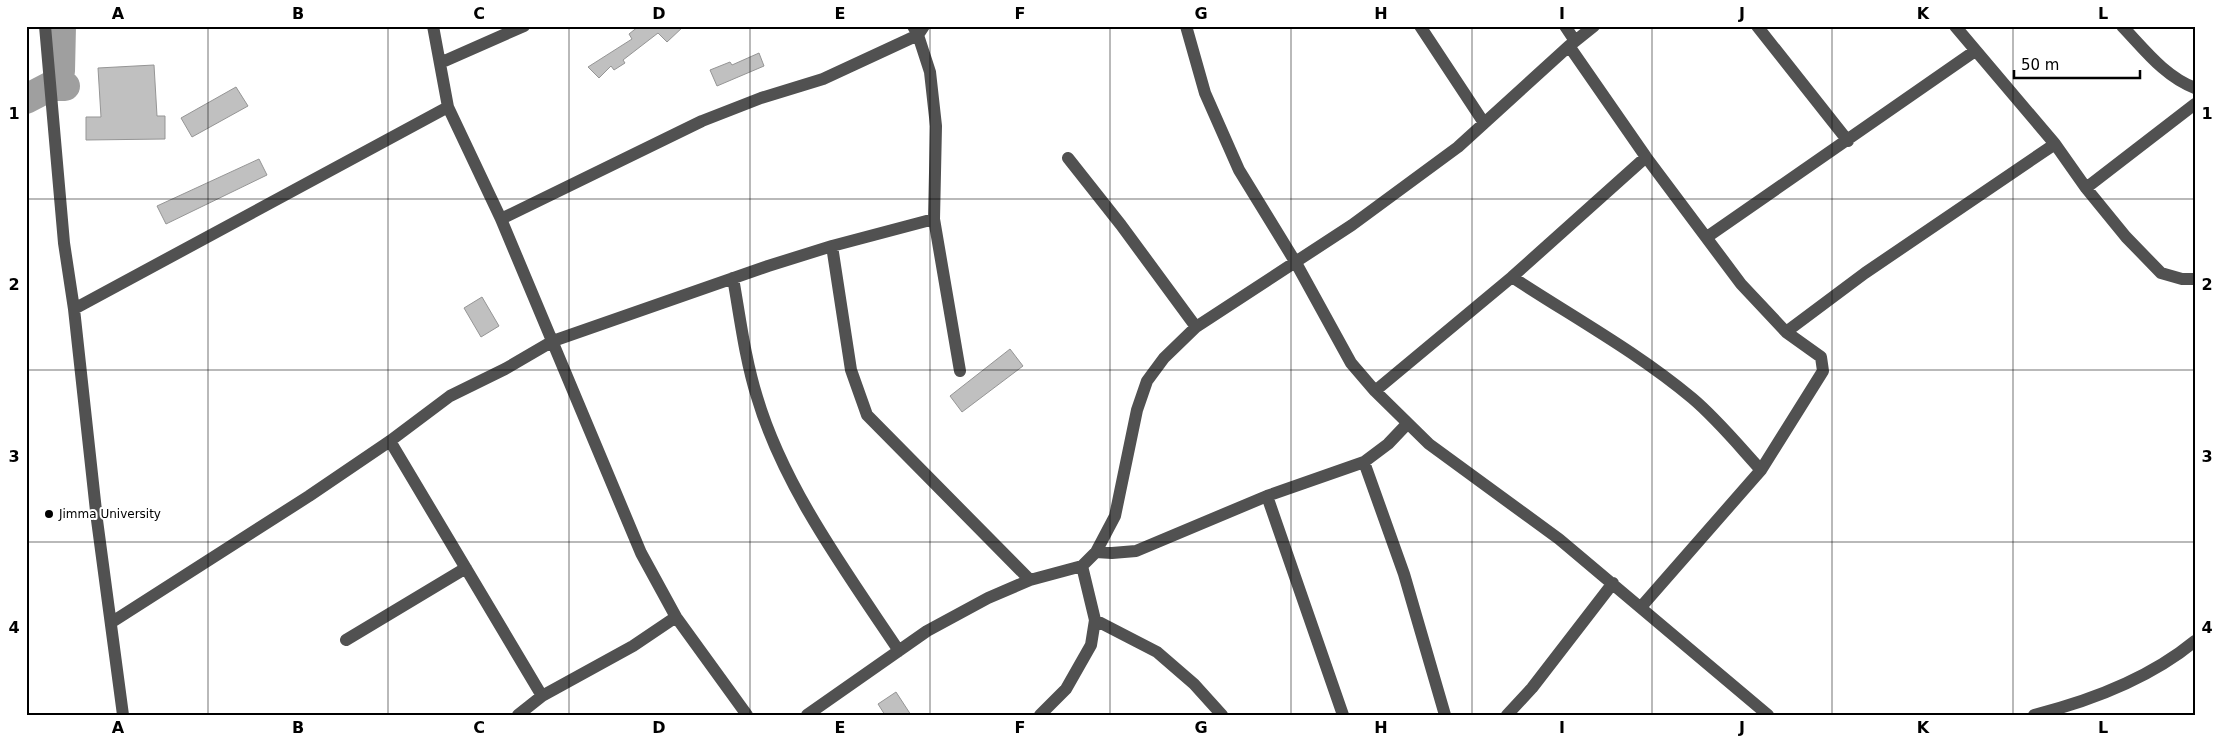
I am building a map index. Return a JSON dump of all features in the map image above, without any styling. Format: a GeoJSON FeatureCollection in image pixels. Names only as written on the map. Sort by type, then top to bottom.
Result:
{"type":"FeatureCollection","features":[{"type":"Feature","properties":{"kind":"street"},"geometry":{"type":"LineString","coordinates":[[45,26],[64,243],[74,309],[96,520],[112,622],[123,715]]}},
{"type":"Feature","properties":{"kind":"street"},"geometry":{"type":"LineString","coordinates":[[433,26],[448,107],[501,219],[641,553],[676,617],[747,715]]}},
{"type":"Feature","properties":{"kind":"street"},"geometry":{"type":"LineString","coordinates":[[440,63],[524,26]]}},
{"type":"Feature","properties":{"kind":"street"},"geometry":{"type":"LineString","coordinates":[[1186,26],[1205,92],[1239,170],[1296,263],[1327,322],[1352,362],[1375,391],[1428,444],[1559,539],[1768,715]]}},
{"type":"Feature","properties":{"kind":"street"},"geometry":{"type":"LineString","coordinates":[[1420,26],[1484,123]]}},
{"type":"Feature","properties":{"kind":"street"},"geometry":{"type":"LineString","coordinates":[[1565,26],[1572,43],[1646,157],[1741,284],[1786,332],[1821,357],[1823,371],[1803,406],[1761,470],[1641,607]]}},
{"type":"Feature","properties":{"kind":"street"},"geometry":{"type":"LineString","coordinates":[[807,715],[927,631],[988,598],[1030,580],[1082,566],[1096,552],[1115,516],[1137,410],[1147,381],[1164,358],[1196,327],[1251,290],[1296,263],[1404,188],[1458,147],[1572,43],[1594,26]]}},
{"type":"Feature","properties":{"kind":"street"},"geometry":{"type":"LineString","coordinates":[[1757,26],[1848,141]]}},
{"type":"Feature","properties":{"kind":"street"},"geometry":{"type":"LineString","coordinates":[[1955,26],[2055,144],[2086,188],[2126,237],[2161,273],[2182,279],[2195,279]]}},
{"type":"Feature","properties":{"kind":"street"},"geometry":{"type":"LineString","coordinates":[[2122,26],[2170,75],[2180,83],[2195,88]]}},
{"type":"Feature","properties":{"kind":"street"},"geometry":{"type":"LineString","coordinates":[[501,219],[702,121],[761,98],[822,79],[918,29],[930,72],[936,126],[934,219],[960,371]]}},
{"type":"Feature","properties":{"kind":"street"},"geometry":{"type":"LineString","coordinates":[[1707,237],[1848,141],[1975,51]]}},
{"type":"Feature","properties":{"kind":"street"},"geometry":{"type":"LineString","coordinates":[[2086,188],[2195,104]]}},
{"type":"Feature","properties":{"kind":"street"},"geometry":{"type":"LineString","coordinates":[[74,309],[448,107]]}},
{"type":"Feature","properties":{"kind":"street"},"geometry":{"type":"LineString","coordinates":[[1786,332],[1865,273],[2055,144]]}},
{"type":"Feature","properties":{"kind":"street"},"geometry":{"type":"LineString","coordinates":[[1375,391],[1512,277],[1646,157]]}},
{"type":"Feature","properties":{"kind":"street"},"geometry":{"type":"LineString","coordinates":[[1068,158],[1121,225],[1196,327]]}},
{"type":"Feature","properties":{"kind":"street"},"geometry":{"type":"LineString","coordinates":[[112,622],[309,496],[390,441],[450,396],[505,369],[553,341],[733,278],[832,246],[934,219]]}},
{"type":"Feature","properties":{"kind":"street"},"geometry":{"type":"LineString","coordinates":[[832,246],[851,370],[867,415],[1030,580]]}},
{"type":"Feature","properties":{"kind":"street"},"geometry":{"type":"LineString","coordinates":[[1512,277],[1643,360],[1694,399],[1761,470]]}},
{"type":"Feature","properties":{"kind":"street"},"geometry":{"type":"LineString","coordinates":[[733,278],[757,397],[774,444],[820,534],[899,651]]}},
{"type":"Feature","properties":{"kind":"street"},"geometry":{"type":"LineString","coordinates":[[1096,552],[1112,553],[1136,550],[1267,496],[1364,462],[1388,444],[1407,424]]}},
{"type":"Feature","properties":{"kind":"street"},"geometry":{"type":"LineString","coordinates":[[390,441],[542,696]]}},
{"type":"Feature","properties":{"kind":"street"},"geometry":{"type":"LineString","coordinates":[[1364,462],[1404,574],[1444,715]]}},
{"type":"Feature","properties":{"kind":"street"},"geometry":{"type":"LineString","coordinates":[[1267,496],[1343,715]]}},
{"type":"Feature","properties":{"kind":"street"},"geometry":{"type":"LineString","coordinates":[[1040,715],[1066,689],[1091,645],[1096,620],[1082,566]]}},
{"type":"Feature","properties":{"kind":"street"},"geometry":{"type":"LineString","coordinates":[[346,640],[466,568]]}},
{"type":"Feature","properties":{"kind":"street"},"geometry":{"type":"LineString","coordinates":[[1507,715],[1532,688],[1613,584]]}},
{"type":"Feature","properties":{"kind":"street"},"geometry":{"type":"LineString","coordinates":[[518,715],[542,696],[633,646],[676,617]]}},
{"type":"Feature","properties":{"kind":"street"},"geometry":{"type":"LineString","coordinates":[[1096,620],[1157,652],[1194,684],[1222,715]]}},
{"type":"Feature","properties":{"kind":"street"},"geometry":{"type":"LineString","coordinates":[[2034,715],[2066,711],[2152,671],[2195,641]]}},
{"type":"Feature","properties":{"kind":"building"},"geometry":{"type":"Polygon","coordinates":[[[639,26],[684,26],[667,42],[658,33],[623,60],[625,63],[614,70],[611,66],[599,78],[588,67],[632,39],[629,34],[639,26]]]}},
{"type":"Feature","properties":{"kind":"building"},"geometry":{"type":"Polygon","coordinates":[[[759,53],[764,66],[717,86],[710,70],[730,62],[732,65],[759,53]]]}},
{"type":"Feature","properties":{"kind":"building"},"geometry":{"type":"Polygon","coordinates":[[[154,65],[157,116],[165,116],[165,139],[86,140],[86,117],[101,117],[98,68],[154,65]]]}},
{"type":"Feature","properties":{"kind":"building"},"geometry":{"type":"Polygon","coordinates":[[[236,87],[248,106],[192,137],[181,118],[236,87]]]}},
{"type":"Feature","properties":{"kind":"building"},"geometry":{"type":"Polygon","coordinates":[[[259,159],[267,175],[166,224],[157,206],[259,159]]]}},
{"type":"Feature","properties":{"kind":"building"},"geometry":{"type":"Polygon","coordinates":[[[482,297],[499,326],[481,337],[464,308],[482,297]]]}},
{"type":"Feature","properties":{"kind":"building"},"geometry":{"type":"Polygon","coordinates":[[[1010,349],[1023,366],[962,412],[950,396],[1010,349]]]}},
{"type":"Feature","properties":{"kind":"building"},"geometry":{"type":"Polygon","coordinates":[[[896,692],[911,715],[885,715],[878,704],[896,692]]]}},
{"type":"Feature","properties":{"kind":"waterway"},"geometry":{"type":"LineString","coordinates":[[60,71],[61,26]]}},
{"type":"Feature","properties":{"kind":"waterway"},"geometry":{"type":"LineString","coordinates":[[26,99],[51,86],[65,86]]}},
{"type":"Feature","properties":{"kind":"place","name":"Jimma University"},"geometry":{"type":"Point","coordinates":[49,514]}}]}
